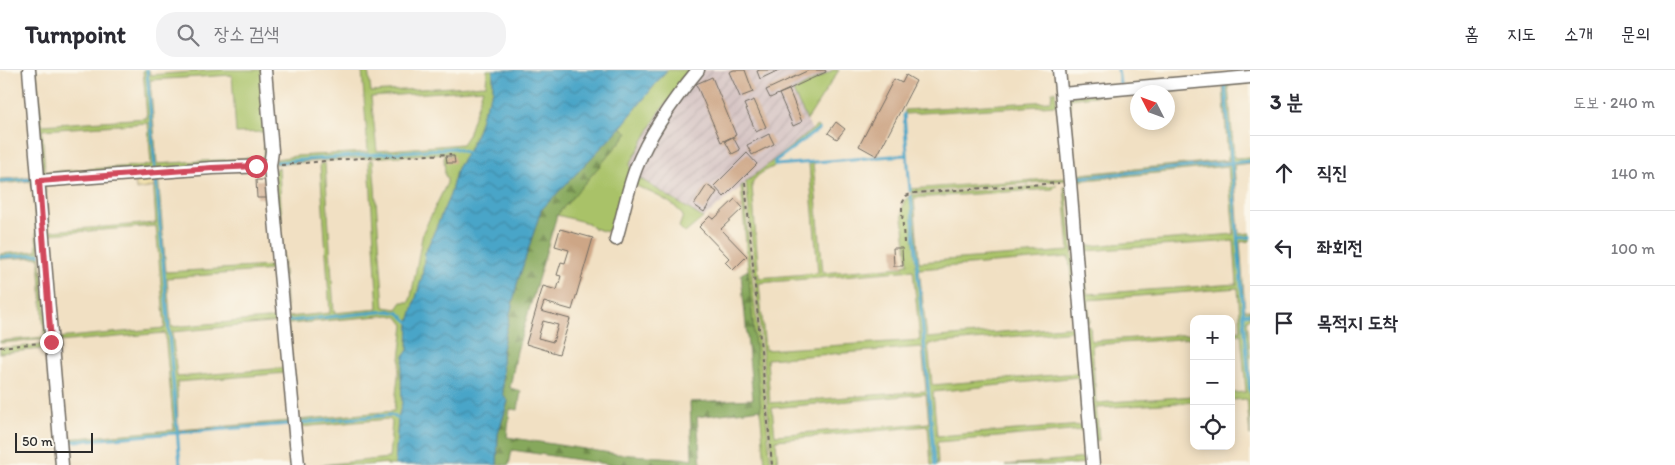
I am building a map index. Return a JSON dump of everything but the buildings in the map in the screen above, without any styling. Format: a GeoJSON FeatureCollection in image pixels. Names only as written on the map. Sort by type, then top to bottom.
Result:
{"type":"FeatureCollection","features":[{"type":"Feature","properties":{"kind":"street"},"geometry":{"type":"LineString","coordinates":[[29,70],[62,465]]}},
{"type":"Feature","properties":{"kind":"street"},"geometry":{"type":"LineString","coordinates":[[265,70],[272,151],[270,166],[298,465]]}},
{"type":"Feature","properties":{"kind":"street"},"geometry":{"type":"LineString","coordinates":[[616,240],[636,168],[676,96],[698,70]]}},
{"type":"Feature","properties":{"kind":"street"},"geometry":{"type":"LineString","coordinates":[[1059,70],[1093,465]]}},
{"type":"Feature","properties":{"kind":"street"},"geometry":{"type":"LineString","coordinates":[[1062,94],[1250,77]]}},
{"type":"Feature","properties":{"kind":"street"},"geometry":{"type":"LineString","coordinates":[[39,181],[202,168],[270,166]]}},
{"type":"Feature","properties":{"kind":"path"},"geometry":{"type":"LineString","coordinates":[[270,166],[360,158],[451,154]]}},
{"type":"Feature","properties":{"kind":"path"},"geometry":{"type":"LineString","coordinates":[[745,182],[772,465]]}},
{"type":"Feature","properties":{"kind":"path"},"geometry":{"type":"LineString","coordinates":[[904,243],[902,204],[906,196],[913,193],[1070,182]]}},
{"type":"Feature","properties":{"kind":"path"},"geometry":{"type":"LineString","coordinates":[[0,347],[51,342]]}},
{"type":"Feature","properties":{"kind":"shaded area"},"geometry":{"type":"Polygon","coordinates":[[[694,70],[833,70],[793,92],[812,130],[703,218],[631,173],[630,164],[660,111],[694,70]]]}},
{"type":"Feature","properties":{"kind":"green space"},"geometry":{"type":"Polygon","coordinates":[[[34,70],[36,70],[42,125],[147,118],[143,70],[146,70],[154,168],[147,70],[149,70],[150,75],[219,70],[262,70],[266,132],[236,133],[232,75],[150,80],[157,164],[264,157],[264,134],[268,134],[268,161],[43,178],[34,70]],[[148,123],[42,130],[45,172],[151,165],[148,123]]]}},
{"type":"Feature","properties":{"kind":"green space"},"geometry":{"type":"Polygon","coordinates":[[[362,70],[368,70],[371,92],[486,85],[487,70],[493,70],[493,91],[467,153],[457,168],[450,195],[425,253],[422,277],[409,322],[399,312],[389,310],[287,321],[274,170],[279,167],[287,317],[330,313],[320,164],[325,163],[334,313],[378,309],[369,160],[373,160],[384,307],[397,309],[402,302],[409,302],[423,232],[447,183],[444,156],[452,155],[452,153],[275,164],[276,159],[296,156],[368,152],[362,70]],[[483,89],[371,97],[377,151],[462,144],[468,135],[483,89]]]}},
{"type":"Feature","properties":{"kind":"green space"},"geometry":{"type":"Polygon","coordinates":[[[667,70],[694,70],[660,111],[630,164],[631,173],[613,228],[607,232],[593,228],[588,223],[557,215],[628,133],[621,127],[667,70]]]}},
{"type":"Feature","properties":{"kind":"green space"},"geometry":{"type":"Polygon","coordinates":[[[833,70],[839,70],[807,120],[793,92],[833,70]]]}},
{"type":"Feature","properties":{"kind":"green space"},"geometry":{"type":"Polygon","coordinates":[[[1250,78],[1250,83],[1228,85],[1234,158],[1250,157],[1250,160],[1232,162],[1225,83],[1230,161],[1079,176],[1081,174],[1228,160],[1223,84],[1175,88],[1175,85],[1250,78]]]}},
{"type":"Feature","properties":{"kind":"green space"},"geometry":{"type":"Polygon","coordinates":[[[1130,89],[1130,93],[1070,99],[1075,179],[1231,164],[1250,400],[1250,436],[1247,399],[1235,400],[1235,393],[1246,392],[1241,334],[1235,335],[1235,331],[1241,330],[1238,288],[1088,300],[1090,322],[1085,322],[1066,97],[1130,89]],[[1228,166],[1075,181],[1082,245],[1089,246],[1234,234],[1228,166]],[[1234,241],[1085,251],[1087,294],[1237,284],[1234,241]]]}},
{"type":"Feature","properties":{"kind":"green space"},"geometry":{"type":"Polygon","coordinates":[[[1055,91],[1057,105],[905,114],[905,110],[1051,101],[1052,92],[1055,91]]]}},
{"type":"Feature","properties":{"kind":"green space"},"geometry":{"type":"Polygon","coordinates":[[[817,126],[819,128],[775,161],[775,166],[761,173],[753,181],[759,278],[818,273],[809,164],[813,163],[823,273],[903,267],[904,264],[908,264],[902,209],[904,201],[910,196],[934,465],[931,465],[928,426],[776,440],[778,465],[773,465],[746,182],[817,126]],[[913,270],[759,283],[765,350],[920,340],[913,270]],[[922,347],[767,359],[770,403],[926,391],[922,347]],[[926,394],[772,408],[775,435],[929,423],[926,394]]]}},
{"type":"Feature","properties":{"kind":"green space"},"geometry":{"type":"Polygon","coordinates":[[[621,127],[628,133],[557,215],[517,351],[510,388],[521,391],[518,410],[510,409],[507,437],[617,454],[692,459],[690,402],[753,399],[741,274],[748,270],[761,409],[697,417],[701,465],[613,465],[512,450],[509,465],[497,465],[498,434],[508,402],[503,394],[502,349],[517,284],[541,210],[621,127]]]}},
{"type":"Feature","properties":{"kind":"green space"},"geometry":{"type":"Polygon","coordinates":[[[35,151],[37,190],[32,189],[31,181],[0,184],[0,182],[35,179],[0,181],[0,179],[33,177],[32,152],[35,151]]]}},
{"type":"Feature","properties":{"kind":"green space"},"geometry":{"type":"Polygon","coordinates":[[[1250,162],[1234,165],[1239,234],[1250,233],[1250,236],[1238,237],[1232,163],[1250,162]]]}},
{"type":"Feature","properties":{"kind":"green space"},"geometry":{"type":"Polygon","coordinates":[[[158,174],[166,272],[273,266],[275,270],[167,278],[171,327],[278,318],[275,276],[282,322],[172,332],[177,377],[285,368],[286,373],[177,382],[178,430],[290,421],[290,423],[177,431],[156,175],[158,174]]]}},
{"type":"Feature","properties":{"kind":"green space"},"geometry":{"type":"Polygon","coordinates":[[[155,175],[177,432],[64,442],[65,439],[174,430],[165,333],[57,342],[58,338],[165,328],[156,226],[50,234],[54,297],[50,298],[45,187],[50,231],[156,223],[153,176],[155,175]]]}},
{"type":"Feature","properties":{"kind":"green space"},"geometry":{"type":"Polygon","coordinates":[[[636,176],[703,218],[685,233],[679,227],[683,216],[679,210],[661,197],[633,184],[636,176]]]}},
{"type":"Feature","properties":{"kind":"green space"},"geometry":{"type":"Polygon","coordinates":[[[1066,178],[1066,180],[910,193],[910,189],[1066,178]]]}},
{"type":"Feature","properties":{"kind":"green space"},"geometry":{"type":"Polygon","coordinates":[[[743,184],[771,465],[765,465],[741,186],[743,184]]]}},
{"type":"Feature","properties":{"kind":"green space"},"geometry":{"type":"Polygon","coordinates":[[[1057,185],[1053,189],[914,198],[919,262],[1069,251],[1064,187],[1066,186],[1076,288],[1072,287],[1069,257],[919,269],[927,338],[1076,326],[1081,393],[1078,377],[933,392],[937,436],[1083,425],[1081,398],[1085,397],[1091,465],[1086,463],[1005,465],[1086,458],[1083,430],[937,442],[938,465],[936,465],[911,195],[1057,185]],[[1075,331],[928,344],[932,385],[1079,373],[1075,331]]]}},
{"type":"Feature","properties":{"kind":"green space"},"geometry":{"type":"Polygon","coordinates":[[[34,195],[49,339],[0,343],[0,341],[46,337],[44,333],[39,257],[0,259],[39,255],[0,256],[0,254],[37,251],[34,195]]]}},
{"type":"Feature","properties":{"kind":"green space"},"geometry":{"type":"Polygon","coordinates":[[[1250,237],[1250,241],[1240,242],[1245,310],[1250,310],[1250,312],[1243,313],[1238,238],[1250,237]]]}},
{"type":"Feature","properties":{"kind":"green space"},"geometry":{"type":"Polygon","coordinates":[[[389,311],[396,312],[409,322],[408,350],[404,356],[401,372],[402,403],[398,418],[395,465],[387,465],[387,463],[320,465],[389,458],[392,422],[389,419],[299,427],[300,443],[297,445],[294,405],[296,405],[298,420],[394,411],[404,325],[398,317],[390,315],[288,324],[294,399],[287,321],[389,311]],[[391,414],[298,423],[391,416],[396,417],[391,414]]]}},
{"type":"Feature","properties":{"kind":"green space"},"geometry":{"type":"Polygon","coordinates":[[[1244,314],[1250,314],[1250,318],[1247,319],[1250,383],[1244,314]]]}},
{"type":"Feature","properties":{"kind":"green space"},"geometry":{"type":"Polygon","coordinates":[[[1090,326],[1091,341],[1190,334],[1190,338],[1092,345],[1096,403],[1190,396],[1190,402],[1096,408],[1099,440],[1094,442],[1085,327],[1090,326]]]}},
{"type":"Feature","properties":{"kind":"green space"},"geometry":{"type":"Polygon","coordinates":[[[44,345],[42,349],[0,353],[0,348],[44,345]]]}},
{"type":"Feature","properties":{"kind":"sand"},"geometry":{"type":"Polygon","coordinates":[[[134,175],[153,176],[154,187],[136,190],[134,175]]]}},
{"type":"Feature","properties":{"kind":"water"},"geometry":{"type":"Polygon","coordinates":[[[493,70],[667,70],[621,127],[541,210],[517,284],[502,349],[503,394],[508,401],[498,434],[497,465],[395,465],[398,418],[402,403],[401,372],[404,356],[408,350],[409,322],[422,277],[425,253],[450,195],[457,168],[467,153],[493,91],[493,70]]]}},
{"type":"Feature","properties":{"kind":"waterway"},"geometry":{"type":"LineString","coordinates":[[147,70],[155,169]]}},
{"type":"Feature","properties":{"kind":"waterway"},"geometry":{"type":"LineString","coordinates":[[1118,70],[1120,84]]}},
{"type":"Feature","properties":{"kind":"waterway"},"geometry":{"type":"LineString","coordinates":[[1225,84],[1250,392]]}},
{"type":"Feature","properties":{"kind":"waterway"},"geometry":{"type":"LineString","coordinates":[[904,114],[910,191]]}},
{"type":"Feature","properties":{"kind":"waterway"},"geometry":{"type":"LineString","coordinates":[[819,129],[775,161],[775,165],[906,155]]}},
{"type":"Feature","properties":{"kind":"waterway"},"geometry":{"type":"LineString","coordinates":[[277,162],[454,148],[467,153]]}},
{"type":"Feature","properties":{"kind":"waterway"},"geometry":{"type":"LineString","coordinates":[[1074,178],[1250,161]]}},
{"type":"Feature","properties":{"kind":"waterway"},"geometry":{"type":"LineString","coordinates":[[156,177],[180,465]]}},
{"type":"Feature","properties":{"kind":"waterway"},"geometry":{"type":"LineString","coordinates":[[0,181],[34,179]]}},
{"type":"Feature","properties":{"kind":"waterway"},"geometry":{"type":"LineString","coordinates":[[911,196],[935,465]]}},
{"type":"Feature","properties":{"kind":"waterway"},"geometry":{"type":"LineString","coordinates":[[1238,238],[1250,237]]}},
{"type":"Feature","properties":{"kind":"waterway"},"geometry":{"type":"LineString","coordinates":[[0,257],[40,254]]}},
{"type":"Feature","properties":{"kind":"waterway"},"geometry":{"type":"LineString","coordinates":[[288,321],[389,311],[399,313],[409,322]]}},
{"type":"Feature","properties":{"kind":"waterway"},"geometry":{"type":"LineString","coordinates":[[1243,314],[1250,313]]}},
{"type":"Feature","properties":{"kind":"waterway"},"geometry":{"type":"LineString","coordinates":[[298,423],[391,415],[398,418]]}},
{"type":"Feature","properties":{"kind":"waterway"},"geometry":{"type":"LineString","coordinates":[[64,442],[290,424]]}},
{"type":"Feature","properties":{"kind":"route"},"geometry":{"type":"LineString","coordinates":[[51,342],[39,181],[256,166]]}}]}
